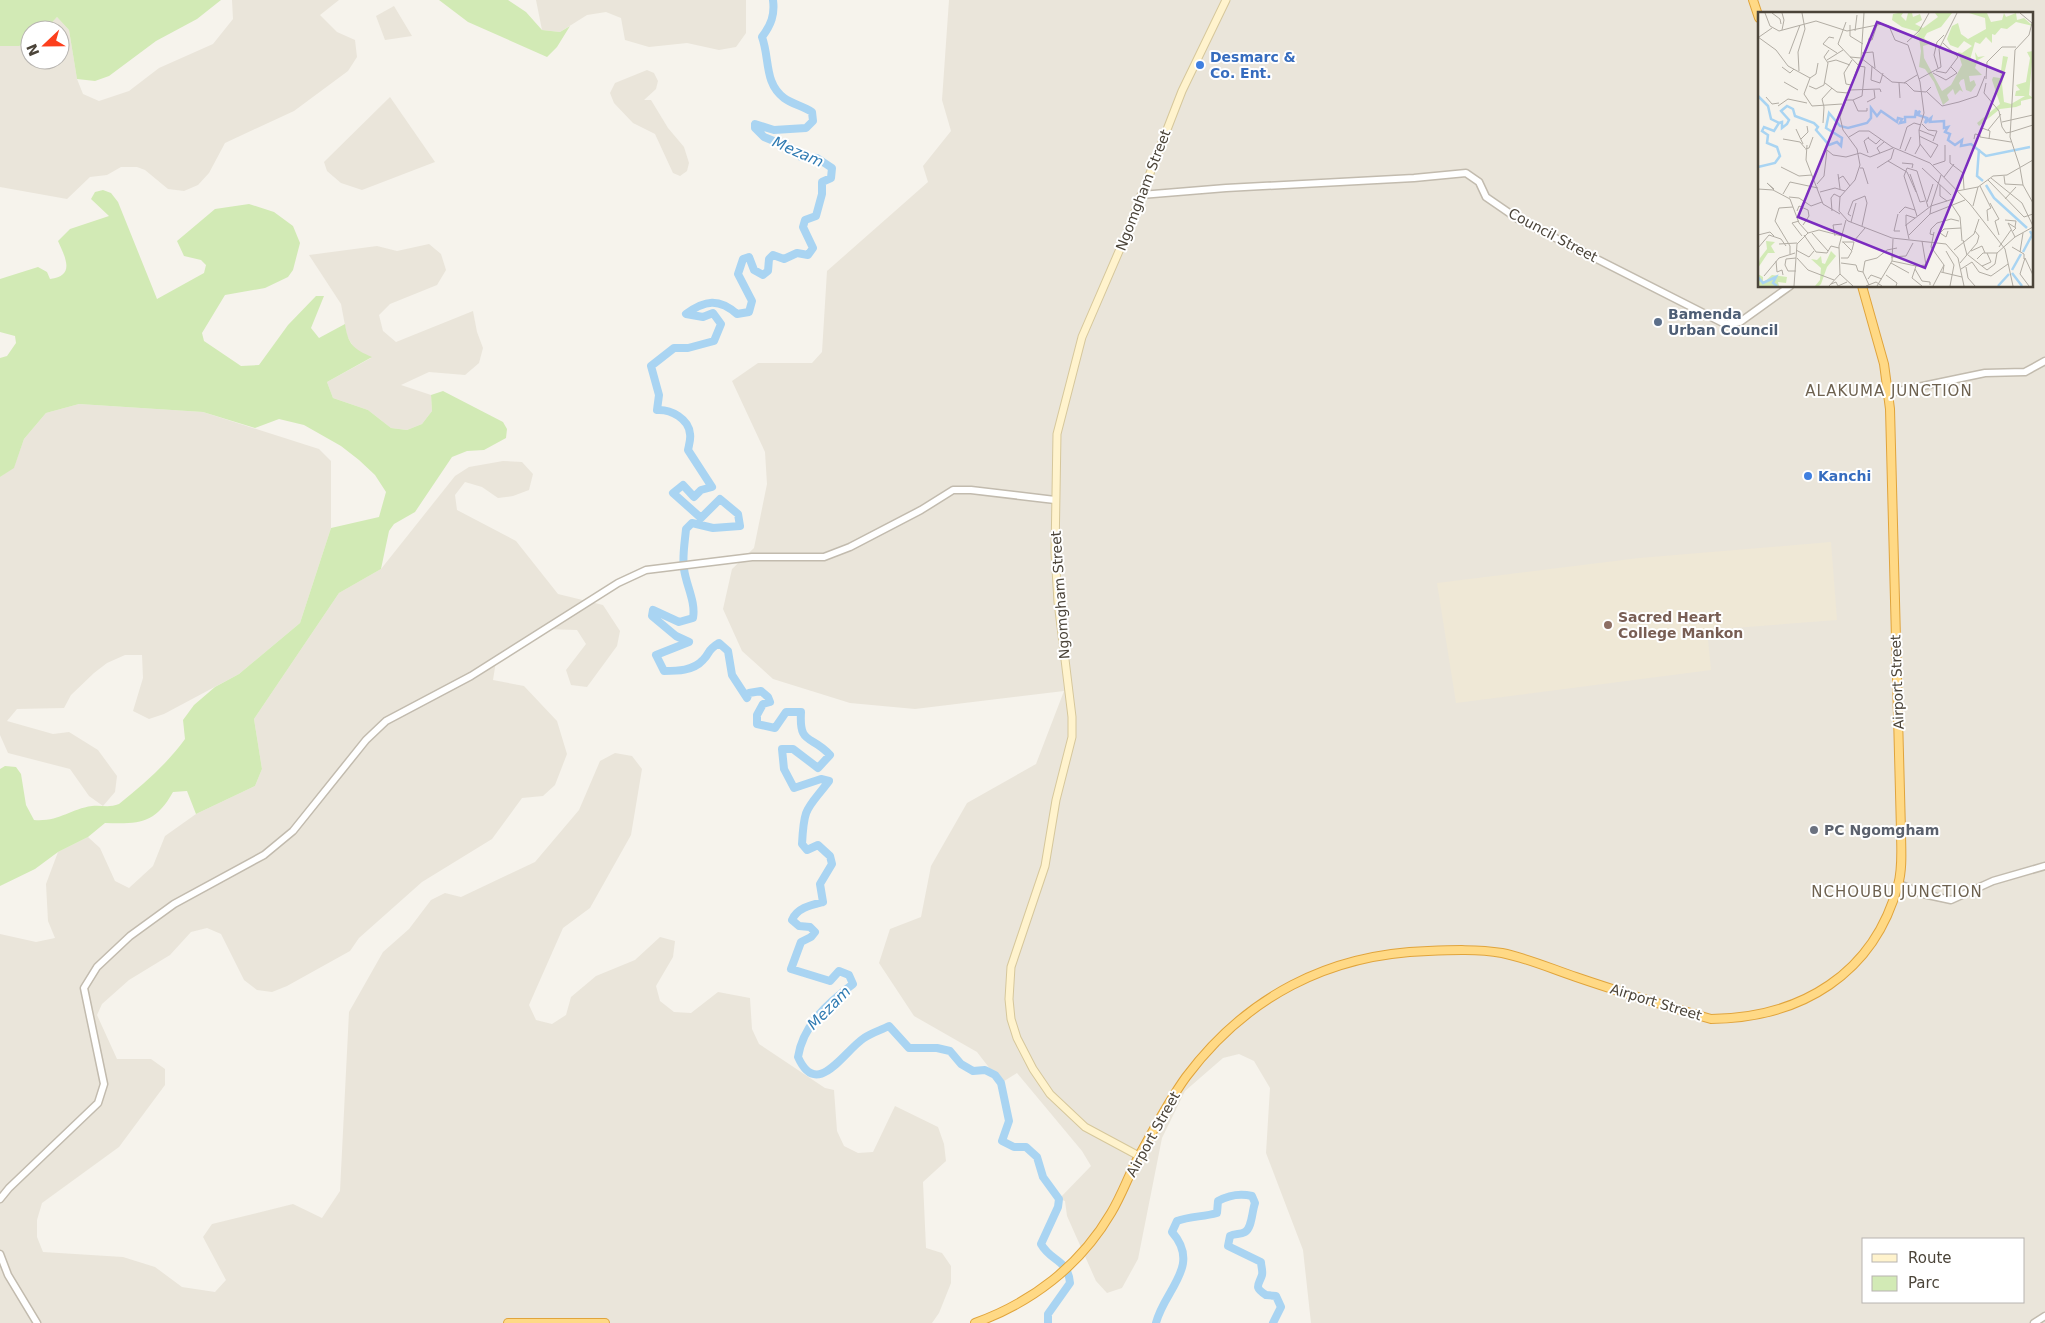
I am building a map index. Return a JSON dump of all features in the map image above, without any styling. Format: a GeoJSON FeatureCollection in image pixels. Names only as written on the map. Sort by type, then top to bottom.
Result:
{"type":"FeatureCollection","features":[{"type":"Feature","properties":{"kind":"highway"},"geometry":{"type":"LineString","coordinates":[[1754,0],[1758,14]]}},
{"type":"Feature","properties":{"kind":"highway","name":"Airport Street"},"geometry":{"type":"LineString","coordinates":[[975,1323],[1020,1303],[1048,1285],[1078,1256],[1112,1211],[1139,1156],[1170,1100],[1216,1041],[1248,1014],[1288,987],[1349,960],[1416,951],[1501,953],[1711,1019],[1739,1019],[1794,1004],[1811,997],[1843,976],[1865,953],[1883,924],[1899,884],[1901,831],[1888,393],[1876,330],[1863,288]]}},
{"type":"Feature","properties":{"kind":"highway"},"geometry":{"type":"LineString","coordinates":[[508,1323],[605,1323]]}},
{"type":"Feature","properties":{"kind":"main road","name":"Ngomgham Street"},"geometry":{"type":"LineString","coordinates":[[1139,1156],[1085,1127],[1050,1094],[1033,1069],[1017,1038],[1011,1019],[1011,967],[1044,866],[1056,800],[1072,737],[1072,716],[1058,602],[1055,500],[1057,434],[1074,360],[1086,326],[1146,184],[1182,91],[1226,0]]}},
{"type":"Feature","properties":{"kind":"street","name":"Council Street"},"geometry":{"type":"LineString","coordinates":[[1141,195],[1414,178],[1466,172],[1479,182],[1486,197],[1518,219],[1725,324],[1740,322],[1787,288]]}},
{"type":"Feature","properties":{"kind":"street"},"geometry":{"type":"LineString","coordinates":[[1146,184],[1156,194]]}},
{"type":"Feature","properties":{"kind":"street"},"geometry":{"type":"LineString","coordinates":[[1888,393],[1985,373],[2026,372],[2045,361]]}},
{"type":"Feature","properties":{"kind":"street"},"geometry":{"type":"LineString","coordinates":[[0,1199],[100,1098],[104,1084],[84,988],[97,967],[130,936],[174,904],[264,855],[292,831],[366,740],[386,721],[471,676],[631,576],[646,570],[752,558],[824,557],[850,547],[921,510],[953,490],[971,490],[1055,500]]}},
{"type":"Feature","properties":{"kind":"street"},"geometry":{"type":"LineString","coordinates":[[1899,884],[1923,894],[1951,900],[1993,881],[2045,866]]}},
{"type":"Feature","properties":{"kind":"street"},"geometry":{"type":"LineString","coordinates":[[0,1254],[8,1275],[37,1323]]}},
{"type":"Feature","properties":{"kind":"street"},"geometry":{"type":"LineString","coordinates":[[2034,1323],[2045,1316]]}},
{"type":"Feature","properties":{"kind":"shaded area"},"geometry":{"type":"Polygon","coordinates":[[[232,0],[339,0],[320,15],[337,32],[355,40],[357,57],[348,71],[294,111],[225,143],[209,173],[198,185],[184,191],[168,189],[145,170],[137,167],[121,167],[107,175],[90,177],[67,199],[0,187],[0,46],[20,46],[20,70],[70,70],[70,36],[77,79],[83,94],[99,101],[129,91],[159,68],[213,44],[233,19],[232,0]]]}},
{"type":"Feature","properties":{"kind":"shaded area"},"geometry":{"type":"Polygon","coordinates":[[[536,0],[746,0],[746,33],[736,47],[719,50],[687,43],[649,47],[625,40],[621,18],[606,12],[587,15],[560,32],[542,30],[536,0]]]}},
{"type":"Feature","properties":{"kind":"shaded area"},"geometry":{"type":"Polygon","coordinates":[[[949,0],[2045,0],[2045,1323],[1311,1323],[1303,1250],[1266,1153],[1270,1088],[1254,1061],[1239,1054],[1223,1058],[1185,1091],[1162,1138],[1138,1259],[1122,1288],[1107,1293],[1096,1281],[1067,1216],[1065,1201],[1059,1199],[1091,1166],[1082,1151],[1017,1073],[1001,1083],[977,1052],[914,1016],[879,963],[890,929],[921,917],[931,866],[967,803],[1036,764],[1064,691],[915,709],[850,703],[773,679],[742,651],[723,609],[732,569],[754,548],[767,484],[765,452],[732,381],[758,363],[812,363],[822,352],[827,271],[928,182],[923,166],[951,131],[942,100],[949,0]]]}},
{"type":"Feature","properties":{"kind":"shaded area"},"geometry":{"type":"Polygon","coordinates":[[[394,6],[412,36],[385,40],[376,16],[394,6]]]}},
{"type":"Feature","properties":{"kind":"shaded area"},"geometry":{"type":"Polygon","coordinates":[[[647,70],[654,73],[658,81],[656,89],[644,100],[651,100],[668,128],[684,147],[689,163],[687,171],[680,176],[673,173],[655,134],[633,123],[614,103],[610,93],[615,83],[647,70]]]}},
{"type":"Feature","properties":{"kind":"shaded area"},"geometry":{"type":"Polygon","coordinates":[[[390,97],[435,162],[362,190],[341,183],[327,171],[324,162],[390,97]]]}},
{"type":"Feature","properties":{"kind":"shaded area"},"geometry":{"type":"Polygon","coordinates":[[[429,244],[441,254],[446,270],[437,285],[390,304],[379,315],[383,331],[396,342],[473,311],[477,332],[483,348],[479,363],[465,375],[429,372],[401,385],[431,395],[432,411],[422,424],[407,430],[391,428],[368,410],[333,398],[327,382],[371,358],[356,351],[347,336],[341,304],[309,255],[377,246],[397,251],[429,244]]]}},
{"type":"Feature","properties":{"kind":"shaded area"},"geometry":{"type":"Polygon","coordinates":[[[79,404],[203,412],[319,449],[331,461],[331,528],[300,623],[239,674],[164,714],[149,719],[133,711],[143,678],[142,655],[125,655],[107,663],[94,673],[71,695],[64,708],[17,709],[7,721],[53,734],[69,732],[98,750],[117,776],[115,792],[103,806],[89,796],[70,769],[8,753],[0,735],[0,477],[14,467],[24,439],[46,413],[79,404]]]}},
{"type":"Feature","properties":{"kind":"shaded area"},"geometry":{"type":"Polygon","coordinates":[[[503,461],[522,462],[533,474],[529,490],[513,496],[498,498],[482,487],[465,482],[455,495],[457,510],[516,541],[558,594],[603,605],[620,631],[617,646],[587,687],[571,685],[566,670],[586,644],[577,630],[544,629],[496,661],[493,680],[524,686],[557,721],[567,754],[555,785],[543,796],[522,798],[492,839],[422,882],[359,938],[350,951],[287,986],[272,992],[257,990],[244,980],[221,934],[207,928],[191,932],[170,955],[129,980],[102,1004],[97,1015],[117,1059],[151,1059],[165,1069],[165,1085],[119,1147],[42,1203],[37,1220],[37,1237],[43,1252],[123,1257],[155,1267],[182,1287],[215,1292],[226,1280],[203,1237],[212,1224],[293,1204],[322,1218],[340,1191],[349,1012],[383,952],[409,929],[431,900],[445,893],[461,897],[535,862],[579,810],[600,761],[615,753],[632,756],[642,769],[631,835],[590,908],[563,928],[529,1005],[536,1020],[552,1024],[566,1015],[571,997],[596,976],[635,960],[660,937],[675,941],[673,957],[656,986],[660,1001],[674,1012],[691,1013],[718,992],[750,998],[752,1029],[759,1044],[825,1088],[834,1090],[837,1131],[844,1146],[858,1153],[873,1152],[895,1106],[938,1127],[944,1144],[946,1161],[923,1182],[926,1248],[942,1253],[951,1266],[951,1283],[939,1313],[932,1323],[0,1323],[0,934],[36,942],[55,938],[48,921],[46,884],[58,852],[88,837],[100,848],[115,881],[129,888],[153,866],[165,836],[196,814],[255,786],[262,769],[254,719],[339,593],[381,569],[455,476],[469,467],[503,461]]]}},
{"type":"Feature","properties":{"kind":"shaded area","name":"Sacred Heart College Mankon"},"geometry":{"type":"Polygon","coordinates":[[[1831,542],[1837,620],[1707,630],[1711,670],[1456,703],[1437,583],[1639,558],[1831,542]]]}},
{"type":"Feature","properties":{"kind":"green space"},"geometry":{"type":"Polygon","coordinates":[[[0,0],[221,0],[197,19],[156,41],[109,76],[95,81],[77,79],[70,36],[70,20],[60,20],[57,17],[54,20],[20,20],[20,46],[0,46],[0,0]]]}},
{"type":"Feature","properties":{"kind":"green space"},"geometry":{"type":"Polygon","coordinates":[[[439,0],[508,0],[526,12],[542,30],[560,32],[570,26],[557,47],[547,57],[468,22],[439,0]]]}},
{"type":"Feature","properties":{"kind":"green space"},"geometry":{"type":"Polygon","coordinates":[[[103,190],[111,193],[118,202],[157,299],[204,273],[206,265],[201,260],[184,256],[177,241],[215,209],[249,204],[274,212],[293,226],[300,243],[293,270],[288,277],[265,288],[225,295],[202,333],[204,341],[241,366],[259,365],[288,325],[316,296],[324,296],[311,328],[319,338],[345,324],[352,345],[372,357],[327,382],[333,398],[368,410],[391,428],[407,430],[422,424],[432,411],[431,395],[443,391],[503,422],[507,429],[506,438],[484,450],[467,451],[452,457],[415,512],[394,524],[389,531],[381,569],[339,593],[254,719],[262,769],[255,786],[196,814],[187,791],[173,792],[166,803],[153,816],[137,822],[105,823],[88,837],[58,852],[35,869],[0,886],[0,769],[5,766],[16,767],[21,774],[26,805],[34,820],[51,819],[92,806],[119,804],[154,774],[185,739],[183,720],[194,705],[215,687],[239,674],[300,623],[331,528],[379,517],[386,492],[375,475],[359,460],[341,446],[304,425],[279,419],[255,428],[203,412],[79,404],[46,413],[24,439],[14,468],[0,477],[0,358],[7,356],[16,343],[15,336],[0,332],[0,279],[38,267],[47,272],[50,279],[63,274],[66,270],[66,265],[58,241],[70,229],[109,216],[91,199],[95,192],[103,190]]]}},
{"type":"Feature","properties":{"kind":"waterway","name":"Mezam"},"geometry":{"type":"LineString","coordinates":[[773,0],[772,20],[762,37],[770,78],[773,85],[784,98],[812,112],[813,121],[806,128],[774,130],[755,124],[755,128],[764,137],[791,148],[801,157],[817,158],[832,168],[831,178],[822,182],[822,194],[816,216],[805,220],[803,227],[813,248],[808,255],[797,253],[784,259],[773,255],[769,259],[768,271],[763,275],[754,270],[749,257],[743,259],[738,274],[752,301],[749,312],[737,314],[718,303],[706,304],[693,309],[686,314],[703,317],[713,313],[721,324],[714,341],[688,348],[674,348],[651,366],[659,395],[657,410],[673,413],[686,424],[690,436],[688,450],[712,487],[701,490],[694,497],[683,485],[673,493],[701,518],[720,499],[738,514],[740,526],[713,528],[692,523],[686,529],[683,564],[692,600],[693,618],[679,622],[653,610],[652,616],[676,636],[689,642],[656,655],[664,671],[685,670],[699,664],[710,650],[719,643],[728,651],[732,675],[747,698],[749,693],[761,691],[768,697],[770,702],[763,704],[757,715],[757,724],[775,728],[786,712],[801,712],[804,735],[830,755],[818,768],[793,749],[782,749],[784,769],[794,788],[821,779],[829,781],[808,809],[804,822],[802,844],[807,850],[818,845],[830,856],[832,864],[820,884],[823,902],[801,910],[792,920],[799,926],[810,927],[815,932],[811,937],[801,942],[791,969],[830,981],[839,971],[849,975],[853,984],[826,1007],[811,1025],[805,1035],[798,1057],[805,1069],[813,1074],[822,1074],[839,1062],[864,1038],[889,1026],[909,1048],[937,1048],[950,1051],[961,1064],[973,1071],[985,1070],[995,1075],[1001,1083],[1009,1121],[1002,1141],[1014,1147],[1026,1147],[1037,1157],[1043,1177],[1059,1199],[1058,1207],[1041,1244],[1066,1269],[1070,1283],[1048,1314],[1048,1323]]}},
{"type":"Feature","properties":{"kind":"waterway","name":"Mezam"},"geometry":{"type":"LineString","coordinates":[[1156,1323],[1182,1267],[1183,1256],[1180,1244],[1172,1232],[1177,1221],[1217,1213],[1218,1201],[1230,1196],[1239,1195],[1252,1196],[1255,1203],[1247,1230],[1230,1236],[1228,1246],[1261,1262],[1262,1273],[1258,1288],[1266,1295],[1276,1296],[1281,1307],[1273,1323]]}},
{"type":"Feature","properties":{"kind":"place","name":"Desmarc & Co. Ent."},"geometry":{"type":"Point","coordinates":[1200,65]}},
{"type":"Feature","properties":{"kind":"place","name":"Bamenda Urban Council"},"geometry":{"type":"Point","coordinates":[1658,322]}},
{"type":"Feature","properties":{"kind":"place","name":"Kanchi"},"geometry":{"type":"Point","coordinates":[1808,476]}},
{"type":"Feature","properties":{"kind":"place","name":"Sacred Heart College Mankon"},"geometry":{"type":"Point","coordinates":[1608,625]}},
{"type":"Feature","properties":{"kind":"place","name":"PC Ngomgham"},"geometry":{"type":"Point","coordinates":[1814,830]}},
{"type":"Feature","properties":{"kind":"district","name":"ALAKUMA JUNCTION"},"geometry":{"type":"Point","coordinates":[1889,391]}},
{"type":"Feature","properties":{"kind":"district","name":"NCHOUBU JUNCTION"},"geometry":{"type":"Point","coordinates":[1897,892]}}]}
